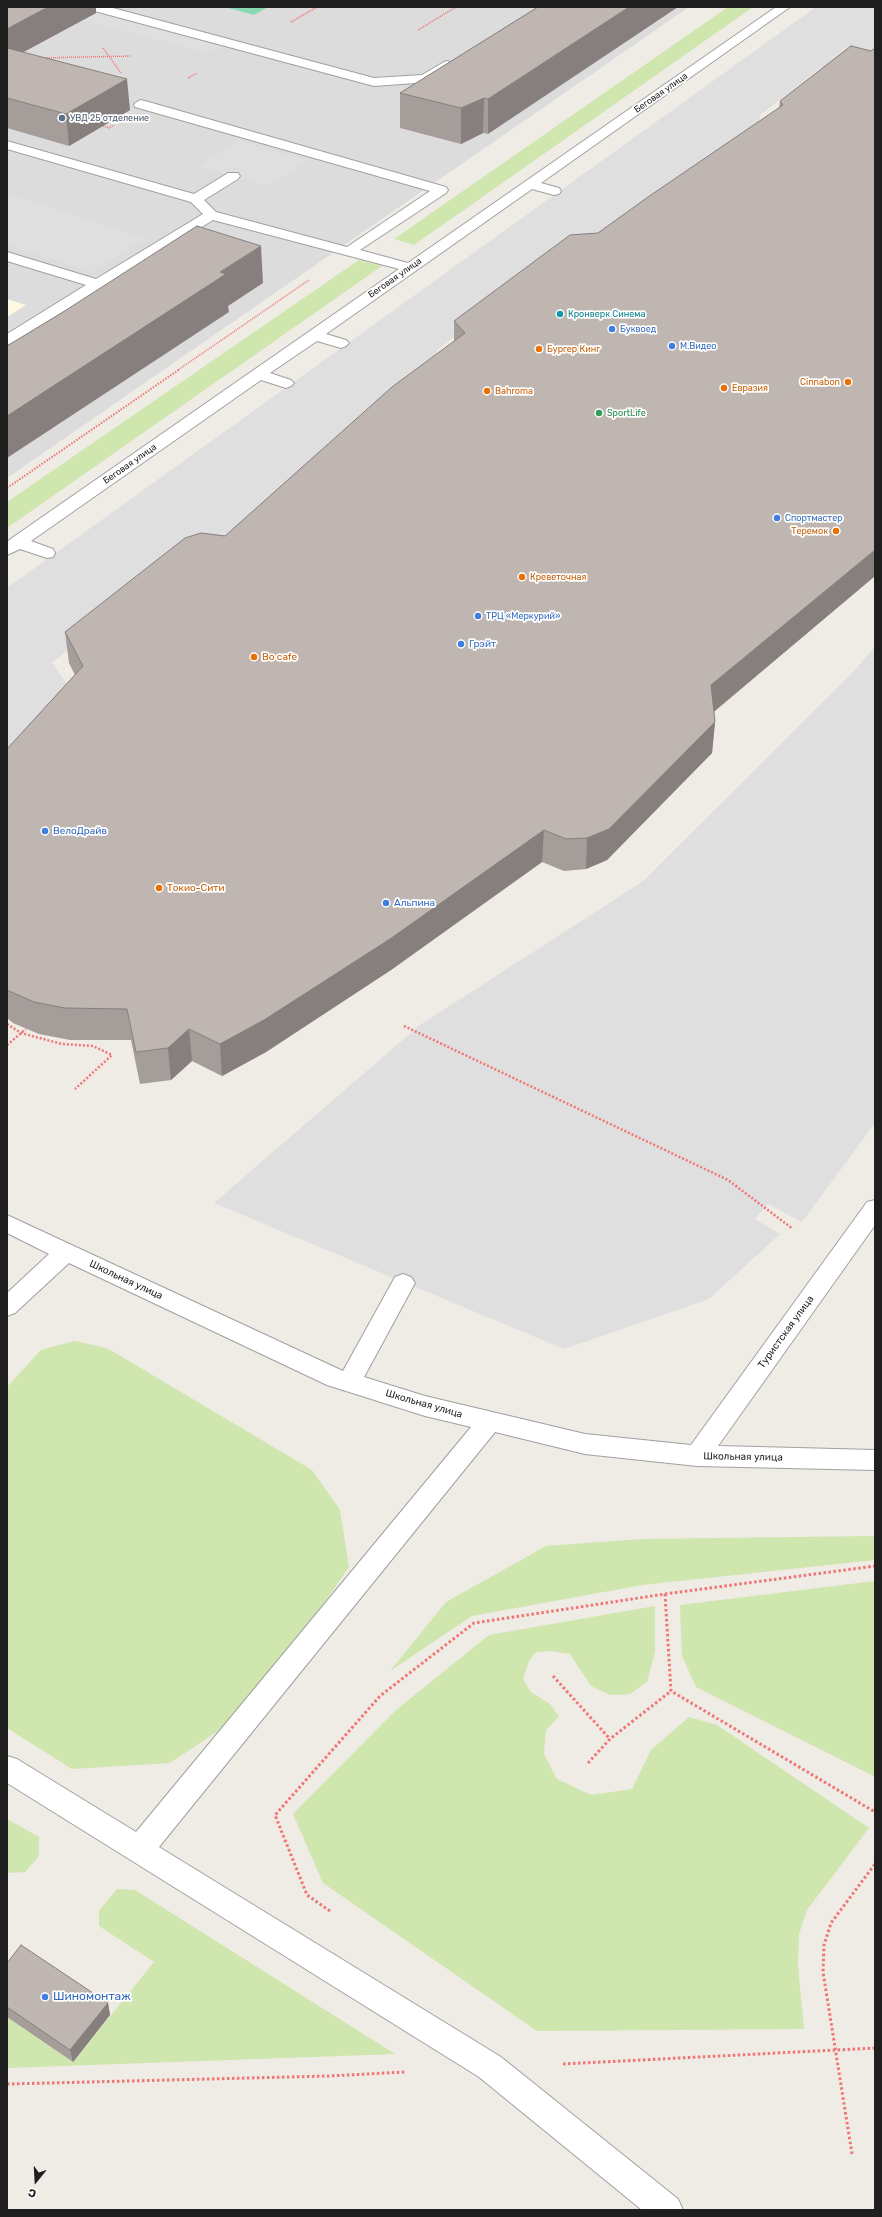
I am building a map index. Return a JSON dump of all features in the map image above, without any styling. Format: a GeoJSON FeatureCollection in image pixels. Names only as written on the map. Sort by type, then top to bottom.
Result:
{"type":"FeatureCollection","features":[{"type":"Feature","properties":{"kind":"street"},"geometry":{"type":"LineString","coordinates":[[95,7],[374,82],[425,79],[458,59]]}},
{"type":"Feature","properties":{"kind":"street","name":"Беговая улица"},"geometry":{"type":"LineString","coordinates":[[12,546],[784,7]]}},
{"type":"Feature","properties":{"kind":"street"},"geometry":{"type":"LineString","coordinates":[[701,65],[716,68]]}},
{"type":"Feature","properties":{"kind":"street"},"geometry":{"type":"LineString","coordinates":[[140,104],[441,190],[350,251]]}},
{"type":"Feature","properties":{"kind":"street"},"geometry":{"type":"LineString","coordinates":[[7,145],[196,199],[212,215],[410,268]]}},
{"type":"Feature","properties":{"kind":"street"},"geometry":{"type":"LineString","coordinates":[[196,199],[233,176]]}},
{"type":"Feature","properties":{"kind":"street"},"geometry":{"type":"LineString","coordinates":[[530,184],[554,191]]}},
{"type":"Feature","properties":{"kind":"street"},"geometry":{"type":"LineString","coordinates":[[7,340],[212,215]]}},
{"type":"Feature","properties":{"kind":"street"},"geometry":{"type":"LineString","coordinates":[[7,256],[98,284]]}},
{"type":"Feature","properties":{"kind":"street"},"geometry":{"type":"LineString","coordinates":[[314,335],[341,344]]}},
{"type":"Feature","properties":{"kind":"street"},"geometry":{"type":"LineString","coordinates":[[258,374],[286,383]]}},
{"type":"Feature","properties":{"kind":"street"},"geometry":{"type":"LineString","coordinates":[[12,546],[47,553]]}},
{"type":"Feature","properties":{"kind":"street","name":"Туристская улица"},"geometry":{"type":"LineString","coordinates":[[697,1456],[875,1208]]}},
{"type":"Feature","properties":{"kind":"street","name":"Школьная улица"},"geometry":{"type":"LineString","coordinates":[[7,1223],[336,1378],[425,1406],[585,1444],[697,1456],[875,1460]]}},
{"type":"Feature","properties":{"kind":"street"},"geometry":{"type":"LineString","coordinates":[[7,1307],[66,1252]]}},
{"type":"Feature","properties":{"kind":"street"},"geometry":{"type":"LineString","coordinates":[[349,1383],[403,1283]]}},
{"type":"Feature","properties":{"kind":"street"},"geometry":{"type":"LineString","coordinates":[[139,1850],[489,1422]]}},
{"type":"Feature","properties":{"kind":"street"},"geometry":{"type":"LineString","coordinates":[[7,1768],[490,2067],[667,2210]]}},
{"type":"Feature","properties":{"kind":"path"},"geometry":{"type":"LineString","coordinates":[[286,25],[317,7]]}},
{"type":"Feature","properties":{"kind":"path"},"geometry":{"type":"LineString","coordinates":[[418,30],[456,7]]}},
{"type":"Feature","properties":{"kind":"path"},"geometry":{"type":"LineString","coordinates":[[100,46],[110,57],[140,104],[245,47]]}},
{"type":"Feature","properties":{"kind":"path"},"geometry":{"type":"LineString","coordinates":[[39,58],[133,56]]}},
{"type":"Feature","properties":{"kind":"path"},"geometry":{"type":"LineString","coordinates":[[103,126],[109,128]]}},
{"type":"Feature","properties":{"kind":"path"},"geometry":{"type":"LineString","coordinates":[[7,488],[350,251]]}},
{"type":"Feature","properties":{"kind":"path"},"geometry":{"type":"LineString","coordinates":[[7,1024],[21,1033],[62,1044],[93,1046],[112,1055],[75,1089]]}},
{"type":"Feature","properties":{"kind":"path"},"geometry":{"type":"LineString","coordinates":[[404,1026],[728,1180],[792,1229]]}},
{"type":"Feature","properties":{"kind":"path"},"geometry":{"type":"LineString","coordinates":[[7,1045],[26,1029]]}},
{"type":"Feature","properties":{"kind":"path"},"geometry":{"type":"LineString","coordinates":[[333,1913],[307,1895],[275,1815],[380,1696],[474,1623],[665,1594],[875,1566]]}},
{"type":"Feature","properties":{"kind":"path"},"geometry":{"type":"LineString","coordinates":[[665,1594],[671,1691]]}},
{"type":"Feature","properties":{"kind":"path"},"geometry":{"type":"LineString","coordinates":[[553,1676],[610,1739]]}},
{"type":"Feature","properties":{"kind":"path"},"geometry":{"type":"LineString","coordinates":[[588,1763],[610,1739],[671,1691]]}},
{"type":"Feature","properties":{"kind":"path"},"geometry":{"type":"LineString","coordinates":[[671,1691],[875,1812]]}},
{"type":"Feature","properties":{"kind":"path"},"geometry":{"type":"LineString","coordinates":[[852,2154],[823,1972],[824,1945],[831,1923],[875,1864]]}},
{"type":"Feature","properties":{"kind":"path"},"geometry":{"type":"LineString","coordinates":[[490,2067],[875,2048]]}},
{"type":"Feature","properties":{"kind":"path"},"geometry":{"type":"LineString","coordinates":[[7,2084],[328,2076],[413,2072]]}},
{"type":"Feature","properties":{"kind":"shaded area"},"geometry":{"type":"Polygon","coordinates":[[[7,7],[689,7],[7,478],[7,7]]]}},
{"type":"Feature","properties":{"kind":"shaded area"},"geometry":{"type":"Polygon","coordinates":[[[816,7],[875,7],[875,63],[849,64],[820,68],[759,116],[762,125],[590,252],[561,255],[437,350],[442,362],[227,547],[193,547],[52,663],[70,688],[7,754],[7,588],[816,7]]]}},
{"type":"Feature","properties":{"kind":"shaded area"},"geometry":{"type":"Polygon","coordinates":[[[101,9],[227,42],[207,53],[80,19],[101,9]]]}},
{"type":"Feature","properties":{"kind":"shaded area"},"geometry":{"type":"Polygon","coordinates":[[[239,141],[309,161],[268,186],[198,166],[239,141]]]}},
{"type":"Feature","properties":{"kind":"shaded area"},"geometry":{"type":"Polygon","coordinates":[[[7,194],[146,238],[90,272],[7,245],[7,194]]]}},
{"type":"Feature","properties":{"kind":"shaded area"},"geometry":{"type":"Polygon","coordinates":[[[7,299],[26,305],[7,317],[7,299]]]}},
{"type":"Feature","properties":{"kind":"shaded area"},"geometry":{"type":"Polygon","coordinates":[[[875,647],[875,1123],[802,1222],[768,1204],[755,1219],[780,1234],[709,1299],[564,1349],[214,1203],[420,1025],[642,882],[852,673],[875,647]]]}},
{"type":"Feature","properties":{"kind":"green space"},"geometry":{"type":"Polygon","coordinates":[[[225,7],[268,7],[254,15],[225,7]]]}},
{"type":"Feature","properties":{"kind":"green space"},"geometry":{"type":"Polygon","coordinates":[[[728,7],[753,7],[414,245],[394,239],[728,7]]]}},
{"type":"Feature","properties":{"kind":"green space"},"geometry":{"type":"Polygon","coordinates":[[[359,260],[382,266],[7,528],[7,502],[359,260]]]}},
{"type":"Feature","properties":{"kind":"green space"},"geometry":{"type":"Polygon","coordinates":[[[74,1341],[107,1348],[312,1470],[340,1510],[349,1567],[251,1709],[170,1763],[72,1769],[7,1728],[7,1387],[41,1350],[74,1341]]]}},
{"type":"Feature","properties":{"kind":"green space"},"geometry":{"type":"Polygon","coordinates":[[[875,1536],[875,1560],[642,1585],[472,1616],[390,1671],[446,1602],[546,1546],[641,1539],[875,1536]]]}},
{"type":"Feature","properties":{"kind":"green space"},"geometry":{"type":"Polygon","coordinates":[[[875,1581],[875,1777],[696,1687],[682,1656],[680,1605],[875,1581]]]}},
{"type":"Feature","properties":{"kind":"green space"},"geometry":{"type":"Polygon","coordinates":[[[655,1606],[655,1652],[647,1682],[630,1694],[610,1695],[591,1686],[570,1654],[550,1651],[536,1652],[529,1661],[523,1679],[531,1692],[550,1704],[559,1716],[546,1730],[544,1754],[557,1779],[591,1795],[632,1789],[651,1750],[689,1717],[717,1725],[869,1828],[807,1910],[799,1934],[798,1966],[804,2029],[537,2031],[323,1883],[293,1814],[396,1710],[489,1635],[655,1606]]]}},
{"type":"Feature","properties":{"kind":"green space"},"geometry":{"type":"Polygon","coordinates":[[[7,1819],[39,1837],[39,1856],[25,1872],[7,1873],[7,1819]]]}},
{"type":"Feature","properties":{"kind":"green space"},"geometry":{"type":"Polygon","coordinates":[[[117,1889],[135,1890],[395,2054],[7,2068],[7,2017],[73,2062],[154,1962],[99,1926],[99,1911],[117,1889]]]}},
{"type":"Feature","properties":{"kind":"building"},"geometry":{"type":"Polygon","coordinates":[[[7,7],[48,7],[7,29],[7,7]]]}},
{"type":"Feature","properties":{"kind":"building"},"geometry":{"type":"Polygon","coordinates":[[[538,7],[629,7],[488,99],[484,98],[461,108],[400,93],[538,7]]]}},
{"type":"Feature","properties":{"kind":"building","name":"ТРЦ «Меркурий»"},"geometry":{"type":"Polygon","coordinates":[[[851,46],[871,51],[875,48],[875,550],[711,685],[715,722],[609,829],[587,838],[566,839],[544,830],[390,939],[264,1020],[220,1044],[189,1029],[168,1048],[136,1052],[127,1009],[65,1008],[34,1002],[7,990],[7,749],[83,666],[65,632],[185,538],[201,533],[225,536],[392,387],[465,333],[454,321],[570,235],[598,233],[783,105],[780,101],[851,46]]]}},
{"type":"Feature","properties":{"kind":"building"},"geometry":{"type":"Polygon","coordinates":[[[7,48],[127,79],[66,114],[7,98],[7,48]]]}},
{"type":"Feature","properties":{"kind":"building"},"geometry":{"type":"Polygon","coordinates":[[[197,226],[261,246],[220,272],[226,274],[7,416],[7,346],[197,226]]]}},
{"type":"Feature","properties":{"kind":"building","name":"Шиномонтаж"},"geometry":{"type":"Polygon","coordinates":[[[21,1945],[108,2003],[70,2050],[7,2007],[7,1963],[21,1945]]]}},
{"type":"Feature","properties":{"kind":"place","name":"УВД 25 отделение"},"geometry":{"type":"Point","coordinates":[62,118]}},
{"type":"Feature","properties":{"kind":"place","name":"Кронверк Синема"},"geometry":{"type":"Point","coordinates":[560,314]}},
{"type":"Feature","properties":{"kind":"place","name":"Буквоед"},"geometry":{"type":"Point","coordinates":[612,329]}},
{"type":"Feature","properties":{"kind":"place","name":"М.Видео"},"geometry":{"type":"Point","coordinates":[672,346]}},
{"type":"Feature","properties":{"kind":"place","name":"Бургер Кинг"},"geometry":{"type":"Point","coordinates":[539,349]}},
{"type":"Feature","properties":{"kind":"place","name":"Cinnabon"},"geometry":{"type":"Point","coordinates":[848,382]}},
{"type":"Feature","properties":{"kind":"place","name":"Евразия"},"geometry":{"type":"Point","coordinates":[724,388]}},
{"type":"Feature","properties":{"kind":"place","name":"Bahroma"},"geometry":{"type":"Point","coordinates":[487,391]}},
{"type":"Feature","properties":{"kind":"place","name":"SportLife"},"geometry":{"type":"Point","coordinates":[599,413]}},
{"type":"Feature","properties":{"kind":"place","name":"Спортмастер"},"geometry":{"type":"Point","coordinates":[777,518]}},
{"type":"Feature","properties":{"kind":"place","name":"Теремок"},"geometry":{"type":"Point","coordinates":[836,531]}},
{"type":"Feature","properties":{"kind":"place","name":"Креветочная"},"geometry":{"type":"Point","coordinates":[522,577]}},
{"type":"Feature","properties":{"kind":"place","name":"ТРЦ «Меркурий»"},"geometry":{"type":"Point","coordinates":[478,616]}},
{"type":"Feature","properties":{"kind":"place","name":"Грэйт"},"geometry":{"type":"Point","coordinates":[461,644]}},
{"type":"Feature","properties":{"kind":"place","name":"Bo cafe"},"geometry":{"type":"Point","coordinates":[254,657]}},
{"type":"Feature","properties":{"kind":"place","name":"ВелоДрайв"},"geometry":{"type":"Point","coordinates":[45,831]}},
{"type":"Feature","properties":{"kind":"place","name":"Токио-Сити"},"geometry":{"type":"Point","coordinates":[159,888]}},
{"type":"Feature","properties":{"kind":"place","name":"Альпина"},"geometry":{"type":"Point","coordinates":[386,903]}},
{"type":"Feature","properties":{"kind":"place","name":"Шиномонтаж"},"geometry":{"type":"Point","coordinates":[45,1997]}}]}
